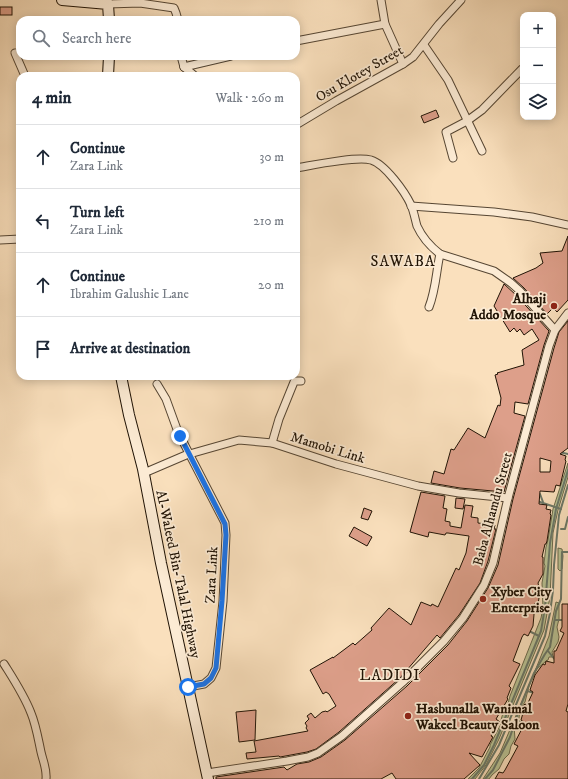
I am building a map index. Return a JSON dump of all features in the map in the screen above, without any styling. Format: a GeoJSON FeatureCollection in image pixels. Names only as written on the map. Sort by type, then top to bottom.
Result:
{"type":"FeatureCollection","features":[{"type":"Feature","properties":{"kind":"street"},"geometry":{"type":"LineString","coordinates":[[62,0],[108,4],[140,3],[174,8],[177,16]]}},
{"type":"Feature","properties":{"kind":"street"},"geometry":{"type":"LineString","coordinates":[[381,0],[385,24],[403,64]]}},
{"type":"Feature","properties":{"kind":"street","name":"Osu Klotey Street"},"geometry":{"type":"LineString","coordinates":[[300,123],[403,64],[424,45],[439,24],[461,0]]}},
{"type":"Feature","properties":{"kind":"street"},"geometry":{"type":"LineString","coordinates":[[108,4],[109,16]]}},
{"type":"Feature","properties":{"kind":"street"},"geometry":{"type":"LineString","coordinates":[[300,39],[385,24]]}},
{"type":"Feature","properties":{"kind":"street"},"geometry":{"type":"LineString","coordinates":[[424,45],[448,80],[482,151]]}},
{"type":"Feature","properties":{"kind":"street"},"geometry":{"type":"LineString","coordinates":[[18,60],[23,72]]}},
{"type":"Feature","properties":{"kind":"street"},"geometry":{"type":"LineString","coordinates":[[108,72],[109,60]]}},
{"type":"Feature","properties":{"kind":"street"},"geometry":{"type":"LineString","coordinates":[[182,60],[184,67],[190,72]]}},
{"type":"Feature","properties":{"kind":"street"},"geometry":{"type":"LineString","coordinates":[[184,67],[214,60]]}},
{"type":"Feature","properties":{"kind":"street"},"geometry":{"type":"LineString","coordinates":[[453,158],[446,132],[467,121],[482,110],[520,71]]}},
{"type":"Feature","properties":{"kind":"street"},"geometry":{"type":"LineString","coordinates":[[300,167],[360,159],[372,160],[390,174],[411,206],[422,235],[434,249],[440,254],[494,271],[520,291],[555,330]]}},
{"type":"Feature","properties":{"kind":"street"},"geometry":{"type":"LineString","coordinates":[[411,206],[532,216],[568,225]]}},
{"type":"Feature","properties":{"kind":"street"},"geometry":{"type":"LineString","coordinates":[[0,240],[16,239]]}},
{"type":"Feature","properties":{"kind":"street"},"geometry":{"type":"LineString","coordinates":[[429,307],[437,280],[440,254]]}},
{"type":"Feature","properties":{"kind":"street","name":"Baba Alhamdu Street"},"geometry":{"type":"LineString","coordinates":[[208,776],[308,757],[318,753],[342,736],[403,682],[444,641],[464,618],[484,585],[493,564],[508,498],[548,352],[555,330],[568,313]]}},
{"type":"Feature","properties":{"kind":"street","name":"Al-Waleed Bin-Talal Highway"},"geometry":{"type":"LineString","coordinates":[[122,380],[144,473],[161,563],[208,776]]}},
{"type":"Feature","properties":{"kind":"street"},"geometry":{"type":"LineString","coordinates":[[272,443],[279,419],[294,382],[301,381]]}},
{"type":"Feature","properties":{"kind":"street","name":"Zara Link"},"geometry":{"type":"LineString","coordinates":[[157,384],[166,399],[178,432],[225,524],[226,535],[222,601],[216,668],[211,678],[204,684],[188,687]]}},
{"type":"Feature","properties":{"kind":"street","name":"Mamobi Link"},"geometry":{"type":"LineString","coordinates":[[144,473],[190,454],[239,440],[272,443],[336,464],[418,486],[459,493],[508,498]]}},
{"type":"Feature","properties":{"kind":"street"},"geometry":{"type":"LineString","coordinates":[[4,664],[17,683],[31,712],[47,770],[46,779]]}},
{"type":"Feature","properties":{"kind":"green space"},"geometry":{"type":"Polygon","coordinates":[[[568,463],[568,477],[553,533],[550,597],[544,630],[499,739],[486,765],[475,779],[468,779],[479,768],[501,724],[503,713],[506,711],[510,696],[541,618],[543,608],[542,583],[546,547],[553,509],[568,463]]]}},
{"type":"Feature","properties":{"kind":"green space"},"geometry":{"type":"Polygon","coordinates":[[[558,548],[562,549],[563,556],[562,569],[560,571],[558,569],[558,548]]]}},
{"type":"Feature","properties":{"kind":"green space"},"geometry":{"type":"Polygon","coordinates":[[[556,602],[559,603],[559,619],[557,627],[559,637],[558,642],[552,652],[553,657],[549,657],[548,660],[537,669],[529,686],[525,702],[520,709],[519,718],[514,726],[515,739],[509,754],[504,759],[499,769],[489,779],[483,779],[500,753],[535,671],[549,636],[556,602]]]}},
{"type":"Feature","properties":{"kind":"building"},"geometry":{"type":"Polygon","coordinates":[[[0,7],[12,7],[12,15],[0,15],[0,7]]]}},
{"type":"Feature","properties":{"kind":"building"},"geometry":{"type":"Polygon","coordinates":[[[436,110],[439,117],[424,123],[421,116],[436,110]]]}},
{"type":"Feature","properties":{"kind":"building"},"geometry":{"type":"Polygon","coordinates":[[[568,236],[568,300],[557,312],[553,308],[547,314],[513,278],[536,268],[543,263],[540,253],[562,251],[568,236]]]}},
{"type":"Feature","properties":{"kind":"building"},"geometry":{"type":"Polygon","coordinates":[[[504,284],[549,331],[528,404],[515,402],[514,413],[525,416],[504,492],[460,488],[431,483],[434,471],[444,474],[451,449],[454,450],[468,428],[485,438],[498,405],[500,406],[501,398],[495,375],[498,374],[497,373],[524,365],[522,350],[539,340],[532,329],[524,335],[520,329],[517,332],[514,328],[510,332],[494,306],[504,284]]]}},
{"type":"Feature","properties":{"kind":"building"},"geometry":{"type":"Polygon","coordinates":[[[568,321],[568,448],[560,454],[566,456],[566,461],[560,486],[556,485],[554,492],[540,491],[539,504],[547,505],[546,509],[551,510],[551,515],[547,541],[542,557],[543,574],[538,583],[540,592],[538,604],[535,603],[533,626],[528,636],[524,634],[522,637],[513,661],[520,664],[509,686],[511,688],[507,698],[508,699],[496,719],[500,722],[491,736],[493,737],[482,757],[469,753],[480,765],[464,779],[396,779],[392,773],[381,779],[216,779],[216,777],[284,767],[287,770],[297,764],[309,762],[321,757],[345,740],[407,686],[448,645],[467,621],[488,588],[498,565],[513,499],[559,332],[568,321]],[[540,458],[540,472],[550,472],[551,461],[540,458]]]}},
{"type":"Feature","properties":{"kind":"building"},"geometry":{"type":"Polygon","coordinates":[[[421,492],[445,496],[443,508],[447,509],[445,521],[450,522],[450,526],[461,528],[465,505],[473,506],[471,517],[478,518],[478,523],[495,525],[494,529],[496,529],[488,561],[480,583],[459,615],[440,638],[437,635],[400,678],[339,732],[316,749],[307,752],[280,757],[247,759],[246,753],[256,752],[254,741],[308,731],[305,723],[309,719],[307,716],[311,713],[315,718],[322,712],[327,712],[336,706],[329,694],[326,692],[323,694],[310,670],[333,658],[353,643],[355,645],[372,630],[371,628],[389,608],[411,625],[421,602],[438,607],[456,568],[459,570],[466,553],[469,536],[448,533],[445,535],[429,532],[428,537],[410,532],[421,492]]]}},
{"type":"Feature","properties":{"kind":"building"},"geometry":{"type":"Polygon","coordinates":[[[456,498],[465,499],[463,509],[455,508],[456,498]]]}},
{"type":"Feature","properties":{"kind":"building"},"geometry":{"type":"Polygon","coordinates":[[[364,508],[372,511],[368,520],[361,518],[364,508]]]}},
{"type":"Feature","properties":{"kind":"building"},"geometry":{"type":"Polygon","coordinates":[[[354,527],[372,537],[367,546],[349,536],[354,527]]]}},
{"type":"Feature","properties":{"kind":"building"},"geometry":{"type":"Polygon","coordinates":[[[562,604],[568,604],[568,704],[566,711],[568,712],[568,779],[495,779],[499,772],[503,773],[518,746],[514,744],[525,723],[521,720],[523,713],[521,712],[523,706],[525,704],[527,705],[533,692],[530,690],[535,675],[543,664],[545,665],[546,661],[554,663],[554,651],[556,651],[564,633],[560,631],[562,627],[562,604]]]}},
{"type":"Feature","properties":{"kind":"building"},"geometry":{"type":"Polygon","coordinates":[[[256,710],[255,740],[239,742],[236,712],[256,710]]]}},
{"type":"Feature","properties":{"kind":"waterway"},"geometry":{"type":"LineString","coordinates":[[559,452],[568,454]]}},
{"type":"Feature","properties":{"kind":"waterway"},"geometry":{"type":"LineString","coordinates":[[472,779],[484,765],[494,745],[541,631],[545,607],[550,543],[556,509],[568,470]]}},
{"type":"Feature","properties":{"kind":"waterway"},"geometry":{"type":"LineString","coordinates":[[479,779],[499,745],[545,636],[553,590],[559,515],[568,485]]}},
{"type":"Feature","properties":{"kind":"waterway"},"geometry":{"type":"LineString","coordinates":[[540,494],[543,502]]}},
{"type":"Feature","properties":{"kind":"waterway"},"geometry":{"type":"LineString","coordinates":[[537,501],[561,509]]}},
{"type":"Feature","properties":{"kind":"waterway"},"geometry":{"type":"LineString","coordinates":[[561,529],[565,529],[568,517]]}},
{"type":"Feature","properties":{"kind":"waterway"},"geometry":{"type":"LineString","coordinates":[[485,779],[493,770],[510,737],[534,673],[550,647],[556,611],[561,599],[562,552],[568,552]]}},
{"type":"Feature","properties":{"kind":"waterway"},"geometry":{"type":"LineString","coordinates":[[555,620],[568,620]]}},
{"type":"Feature","properties":{"kind":"waterway"},"geometry":{"type":"LineString","coordinates":[[529,631],[539,636]]}},
{"type":"Feature","properties":{"kind":"waterway"},"geometry":{"type":"LineString","coordinates":[[548,651],[556,661]]}},
{"type":"Feature","properties":{"kind":"waterway"},"geometry":{"type":"LineString","coordinates":[[527,691],[535,693]]}},
{"type":"Feature","properties":{"kind":"waterway"},"geometry":{"type":"LineString","coordinates":[[515,720],[526,724]]}},
{"type":"Feature","properties":{"kind":"place","name":"Alhaji Addo Mosque"},"geometry":{"type":"Point","coordinates":[554,306]}},
{"type":"Feature","properties":{"kind":"place","name":"Xyber City Enterprise"},"geometry":{"type":"Point","coordinates":[483,599]}},
{"type":"Feature","properties":{"kind":"place","name":"Hasbunalla Wanimal Wakeel Beauty Saloon"},"geometry":{"type":"Point","coordinates":[408,716]}},
{"type":"Feature","properties":{"kind":"district","name":"SAWABA"},"geometry":{"type":"Point","coordinates":[403,261]}},
{"type":"Feature","properties":{"kind":"district","name":"LADIDI"},"geometry":{"type":"Point","coordinates":[390,675]}},
{"type":"Feature","properties":{"kind":"route"},"geometry":{"type":"LineString","coordinates":[[180,436],[225,524],[226,535],[216,668],[211,678],[204,684],[188,687]]}}]}
